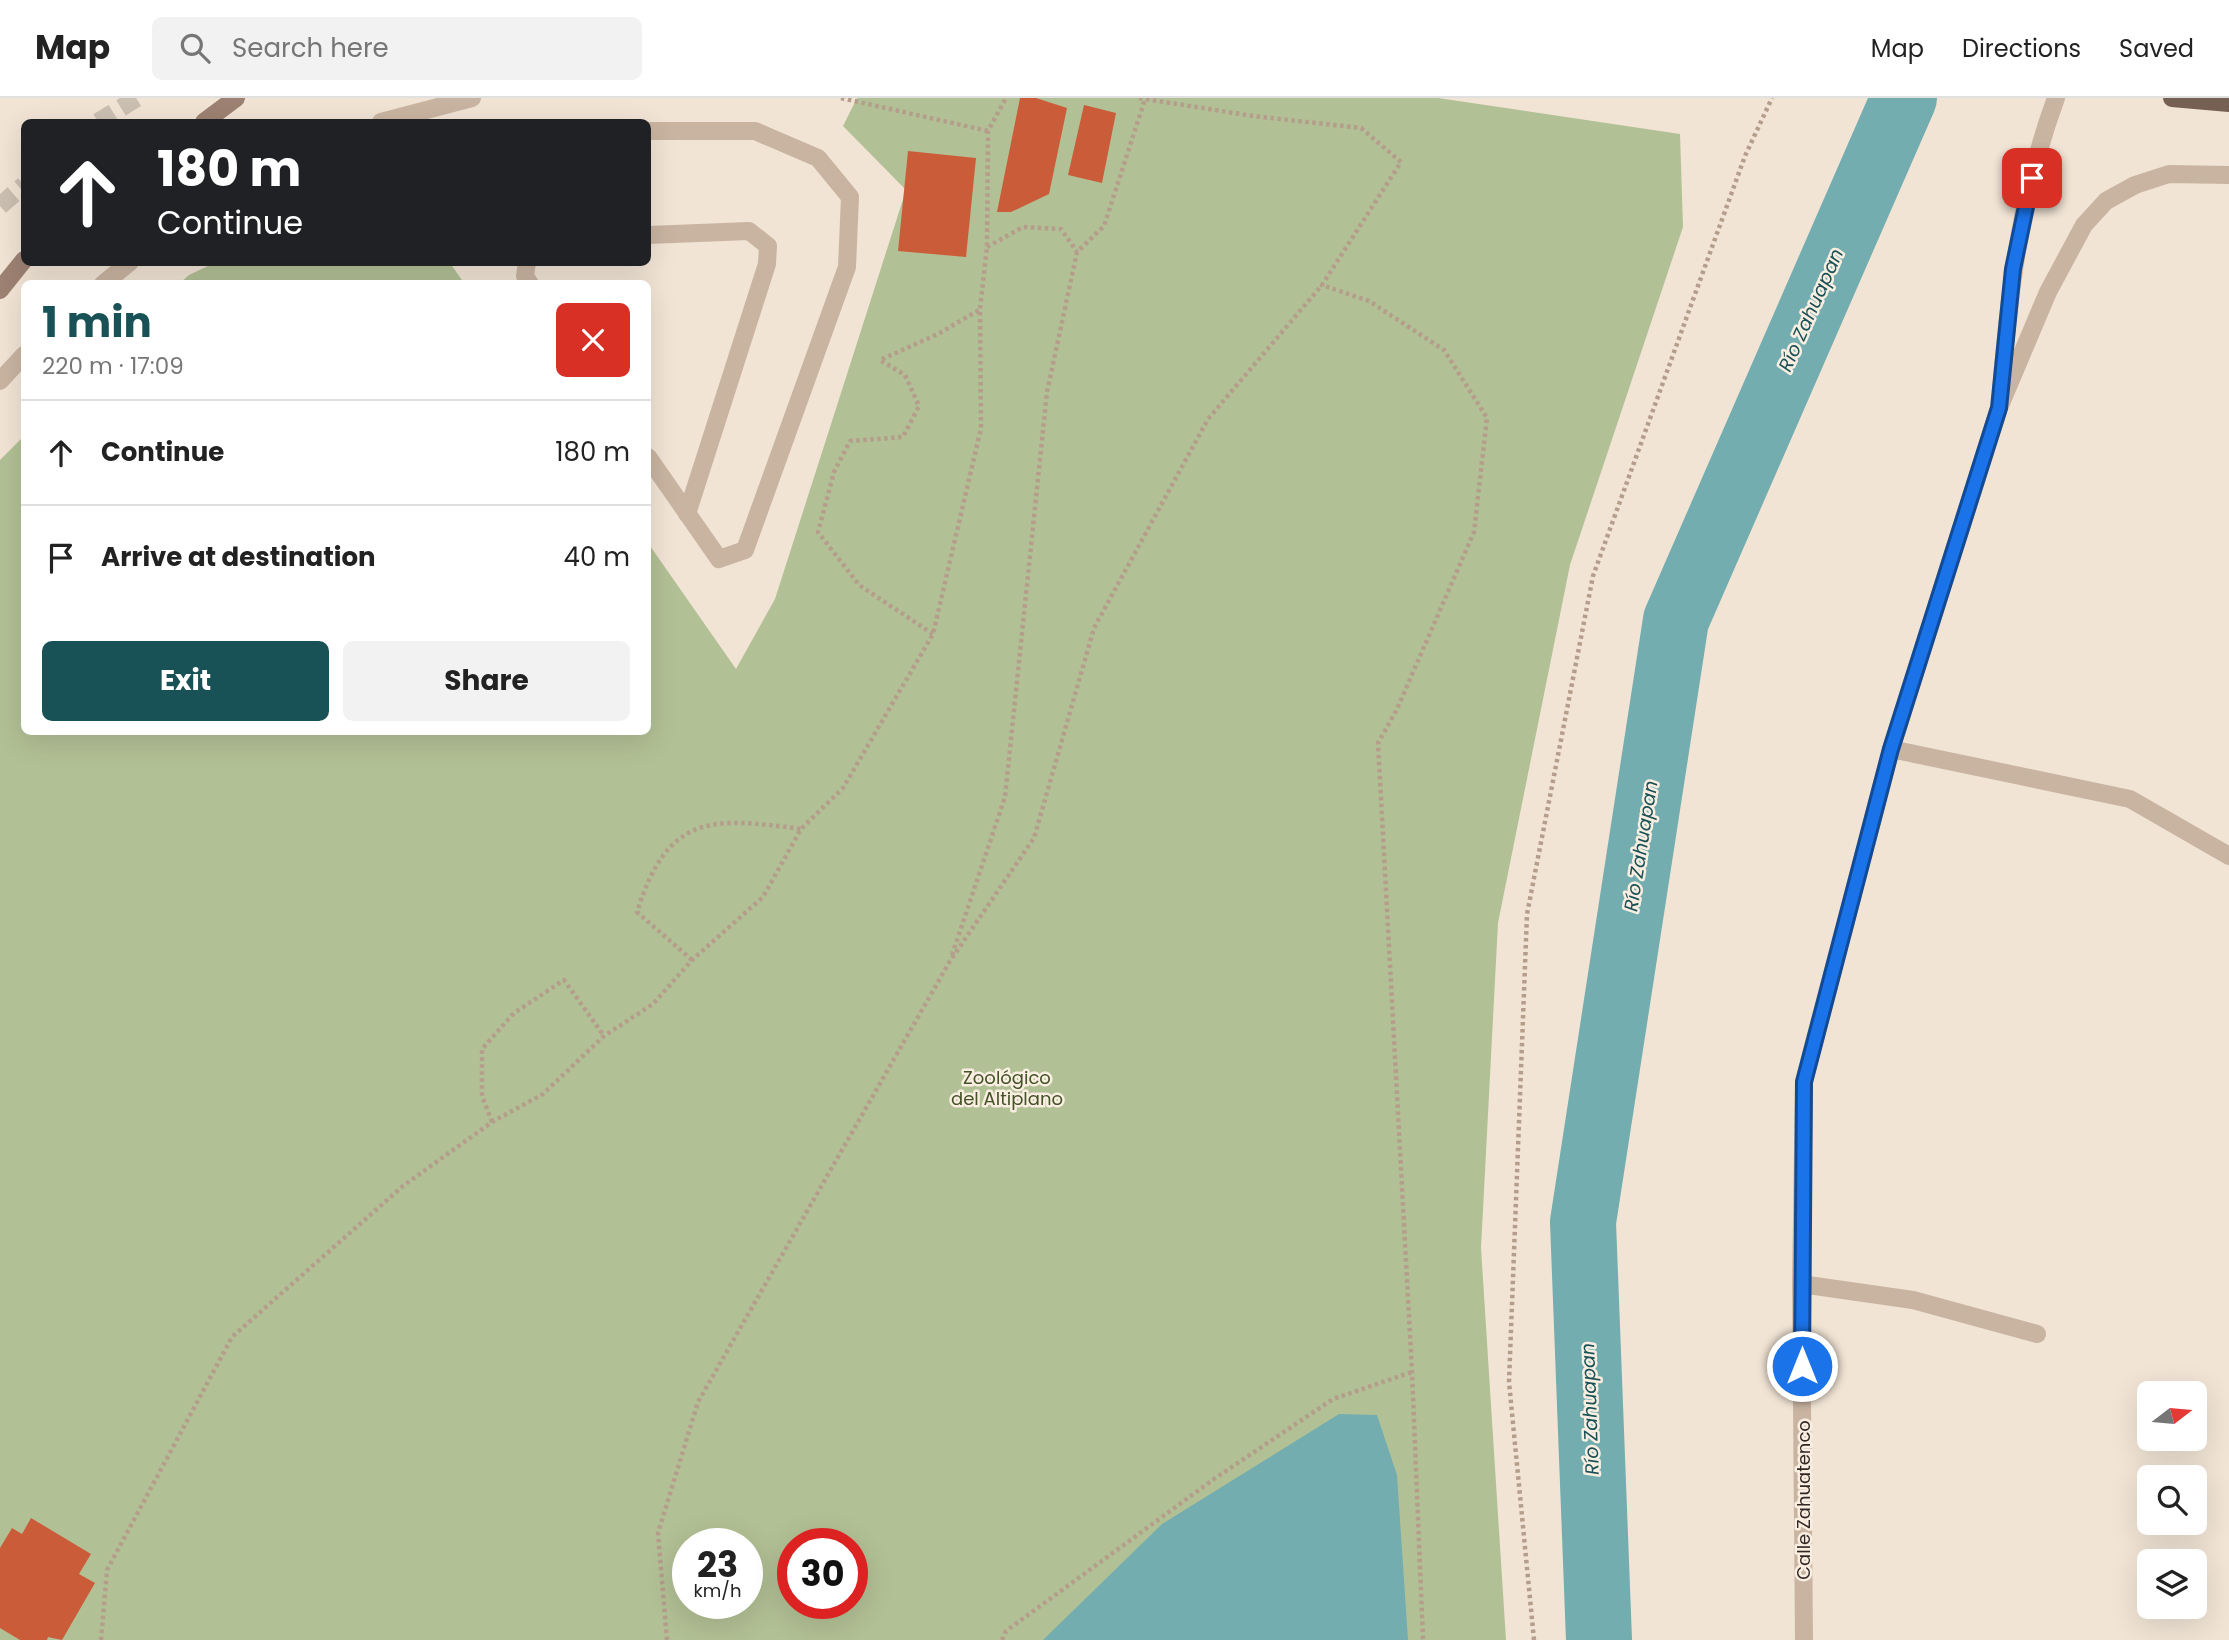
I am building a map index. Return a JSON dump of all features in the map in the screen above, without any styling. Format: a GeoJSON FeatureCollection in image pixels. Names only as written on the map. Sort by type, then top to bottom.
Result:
{"type":"FeatureCollection","features":[{"type":"Feature","properties":{"kind":"main road"},"geometry":{"type":"LineString","coordinates":[[2172,98],[2229,103]]}},
{"type":"Feature","properties":{"kind":"street"},"geometry":{"type":"LineString","coordinates":[[208,119],[236,98]]}},
{"type":"Feature","properties":{"kind":"street"},"geometry":{"type":"LineString","coordinates":[[392,119],[472,98]]}},
{"type":"Feature","properties":{"kind":"street"},"geometry":{"type":"LineString","coordinates":[[1999,408],[2015,258],[2042,136],[2056,98]]}},
{"type":"Feature","properties":{"kind":"street"},"geometry":{"type":"LineString","coordinates":[[651,131],[755,131],[818,158],[850,197],[847,267],[745,550],[719,559],[651,461]]}},
{"type":"Feature","properties":{"kind":"street","name":"Calle Zahuatenco"},"geometry":{"type":"LineString","coordinates":[[1804,1640],[1801,1284],[1804,1082],[1891,749],[1999,408],[2048,292],[2084,225],[2106,201],[2135,185],[2169,174],[2229,175]]}},
{"type":"Feature","properties":{"kind":"street"},"geometry":{"type":"LineString","coordinates":[[651,235],[749,231],[768,246],[766,264],[687,514]]}},
{"type":"Feature","properties":{"kind":"street"},"geometry":{"type":"LineString","coordinates":[[0,290],[21,264]]}},
{"type":"Feature","properties":{"kind":"street"},"geometry":{"type":"LineString","coordinates":[[108,280],[125,266]]}},
{"type":"Feature","properties":{"kind":"street"},"geometry":{"type":"LineString","coordinates":[[0,381],[21,358]]}},
{"type":"Feature","properties":{"kind":"street"},"geometry":{"type":"LineString","coordinates":[[1891,749],[2130,799],[2229,856]]}},
{"type":"Feature","properties":{"kind":"street"},"geometry":{"type":"LineString","coordinates":[[1801,1284],[1913,1300],[2037,1334]]}},
{"type":"Feature","properties":{"kind":"path"},"geometry":{"type":"LineString","coordinates":[[841,98],[988,131]]}},
{"type":"Feature","properties":{"kind":"path"},"geometry":{"type":"LineString","coordinates":[[102,1640],[107,1570],[232,1337],[403,1186],[492,1122],[543,1094],[604,1036],[653,1004],[692,960],[763,897],[801,830],[843,788],[933,634],[981,428],[980,309],[987,247],[988,131],[1006,98]]}},
{"type":"Feature","properties":{"kind":"path"},"geometry":{"type":"LineString","coordinates":[[1534,1640],[1509,1382],[1527,914],[1593,576],[1745,156],[1772,98]]}},
{"type":"Feature","properties":{"kind":"path"},"geometry":{"type":"LineString","coordinates":[[667,1640],[658,1533],[698,1402],[950,961],[1034,838],[1094,628],[1208,419],[1322,285],[1401,162],[1361,128],[1253,117],[1142,99],[1104,226],[1077,252],[1047,392],[1005,797],[950,961]]}},
{"type":"Feature","properties":{"kind":"path"},"geometry":{"type":"LineString","coordinates":[[987,247],[1023,227],[1061,229],[1077,252]]}},
{"type":"Feature","properties":{"kind":"path"},"geometry":{"type":"LineString","coordinates":[[1322,285],[1369,301],[1444,349],[1486,418],[1474,532],[1397,709],[1378,743],[1412,1372],[1423,1640]]}},
{"type":"Feature","properties":{"kind":"path"},"geometry":{"type":"LineString","coordinates":[[933,634],[859,586],[818,532],[834,472],[850,441],[903,437],[919,406],[905,375],[880,360],[938,334],[980,309]]}},
{"type":"Feature","properties":{"kind":"path"},"geometry":{"type":"LineString","coordinates":[[692,960],[637,912],[647,878],[674,842],[702,825],[742,821],[801,830]]}},
{"type":"Feature","properties":{"kind":"path"},"geometry":{"type":"LineString","coordinates":[[492,1122],[482,1096],[482,1049],[514,1013],[564,980],[604,1036]]}},
{"type":"Feature","properties":{"kind":"path"},"geometry":{"type":"LineString","coordinates":[[1002,1640],[1006,1631],[1203,1487],[1333,1399],[1412,1372]]}},
{"type":"Feature","properties":{"kind":"green space","name":"Zoológico del Altiplano"},"geometry":{"type":"Polygon","coordinates":[[[857,98],[1438,98],[1680,134],[1683,227],[1570,565],[1498,923],[1481,1248],[1506,1640],[0,1640],[0,460],[21,439],[21,735],[651,735],[651,547],[736,669],[775,599],[906,190],[843,126],[857,98]]]}},
{"type":"Feature","properties":{"kind":"green space"},"geometry":{"type":"Polygon","coordinates":[[[208,266],[452,266],[462,280],[183,280],[208,266]]]}},
{"type":"Feature","properties":{"kind":"water"},"geometry":{"type":"Polygon","coordinates":[[[1339,1414],[1377,1415],[1397,1475],[1408,1640],[1043,1640],[1162,1524],[1339,1414]]]}},
{"type":"Feature","properties":{"kind":"building"},"geometry":{"type":"Polygon","coordinates":[[[1020,98],[1036,98],[1067,108],[1049,194],[1011,212],[997,212],[1020,98]]]}},
{"type":"Feature","properties":{"kind":"building"},"geometry":{"type":"Polygon","coordinates":[[[1084,105],[1116,113],[1102,183],[1068,175],[1084,105]]]}},
{"type":"Feature","properties":{"kind":"building"},"geometry":{"type":"Polygon","coordinates":[[[908,151],[976,158],[966,257],[898,251],[908,151]]]}},
{"type":"Feature","properties":{"kind":"building"},"geometry":{"type":"Polygon","coordinates":[[[31,1518],[91,1554],[79,1574],[95,1583],[62,1640],[48,1637],[47,1640],[20,1640],[0,1628],[0,1548],[12,1528],[22,1534],[31,1518]]]}},
{"type":"Feature","properties":{"kind":"waterway","name":"Río Zahuapan"},"geometry":{"type":"LineString","coordinates":[[1599,1640],[1583,1222],[1676,620],[1904,98]]}},
{"type":"Feature","properties":{"kind":"tunnel"},"geometry":{"type":"LineString","coordinates":[[103,119],[137,98]]}},
{"type":"Feature","properties":{"kind":"tunnel"},"geometry":{"type":"LineString","coordinates":[[0,206],[21,188]]}},
{"type":"Feature","properties":{"kind":"route"},"geometry":{"type":"LineString","coordinates":[[1802,1366],[1804,1082],[1891,749],[1999,408],[2013,269],[2032,178]]}}]}
